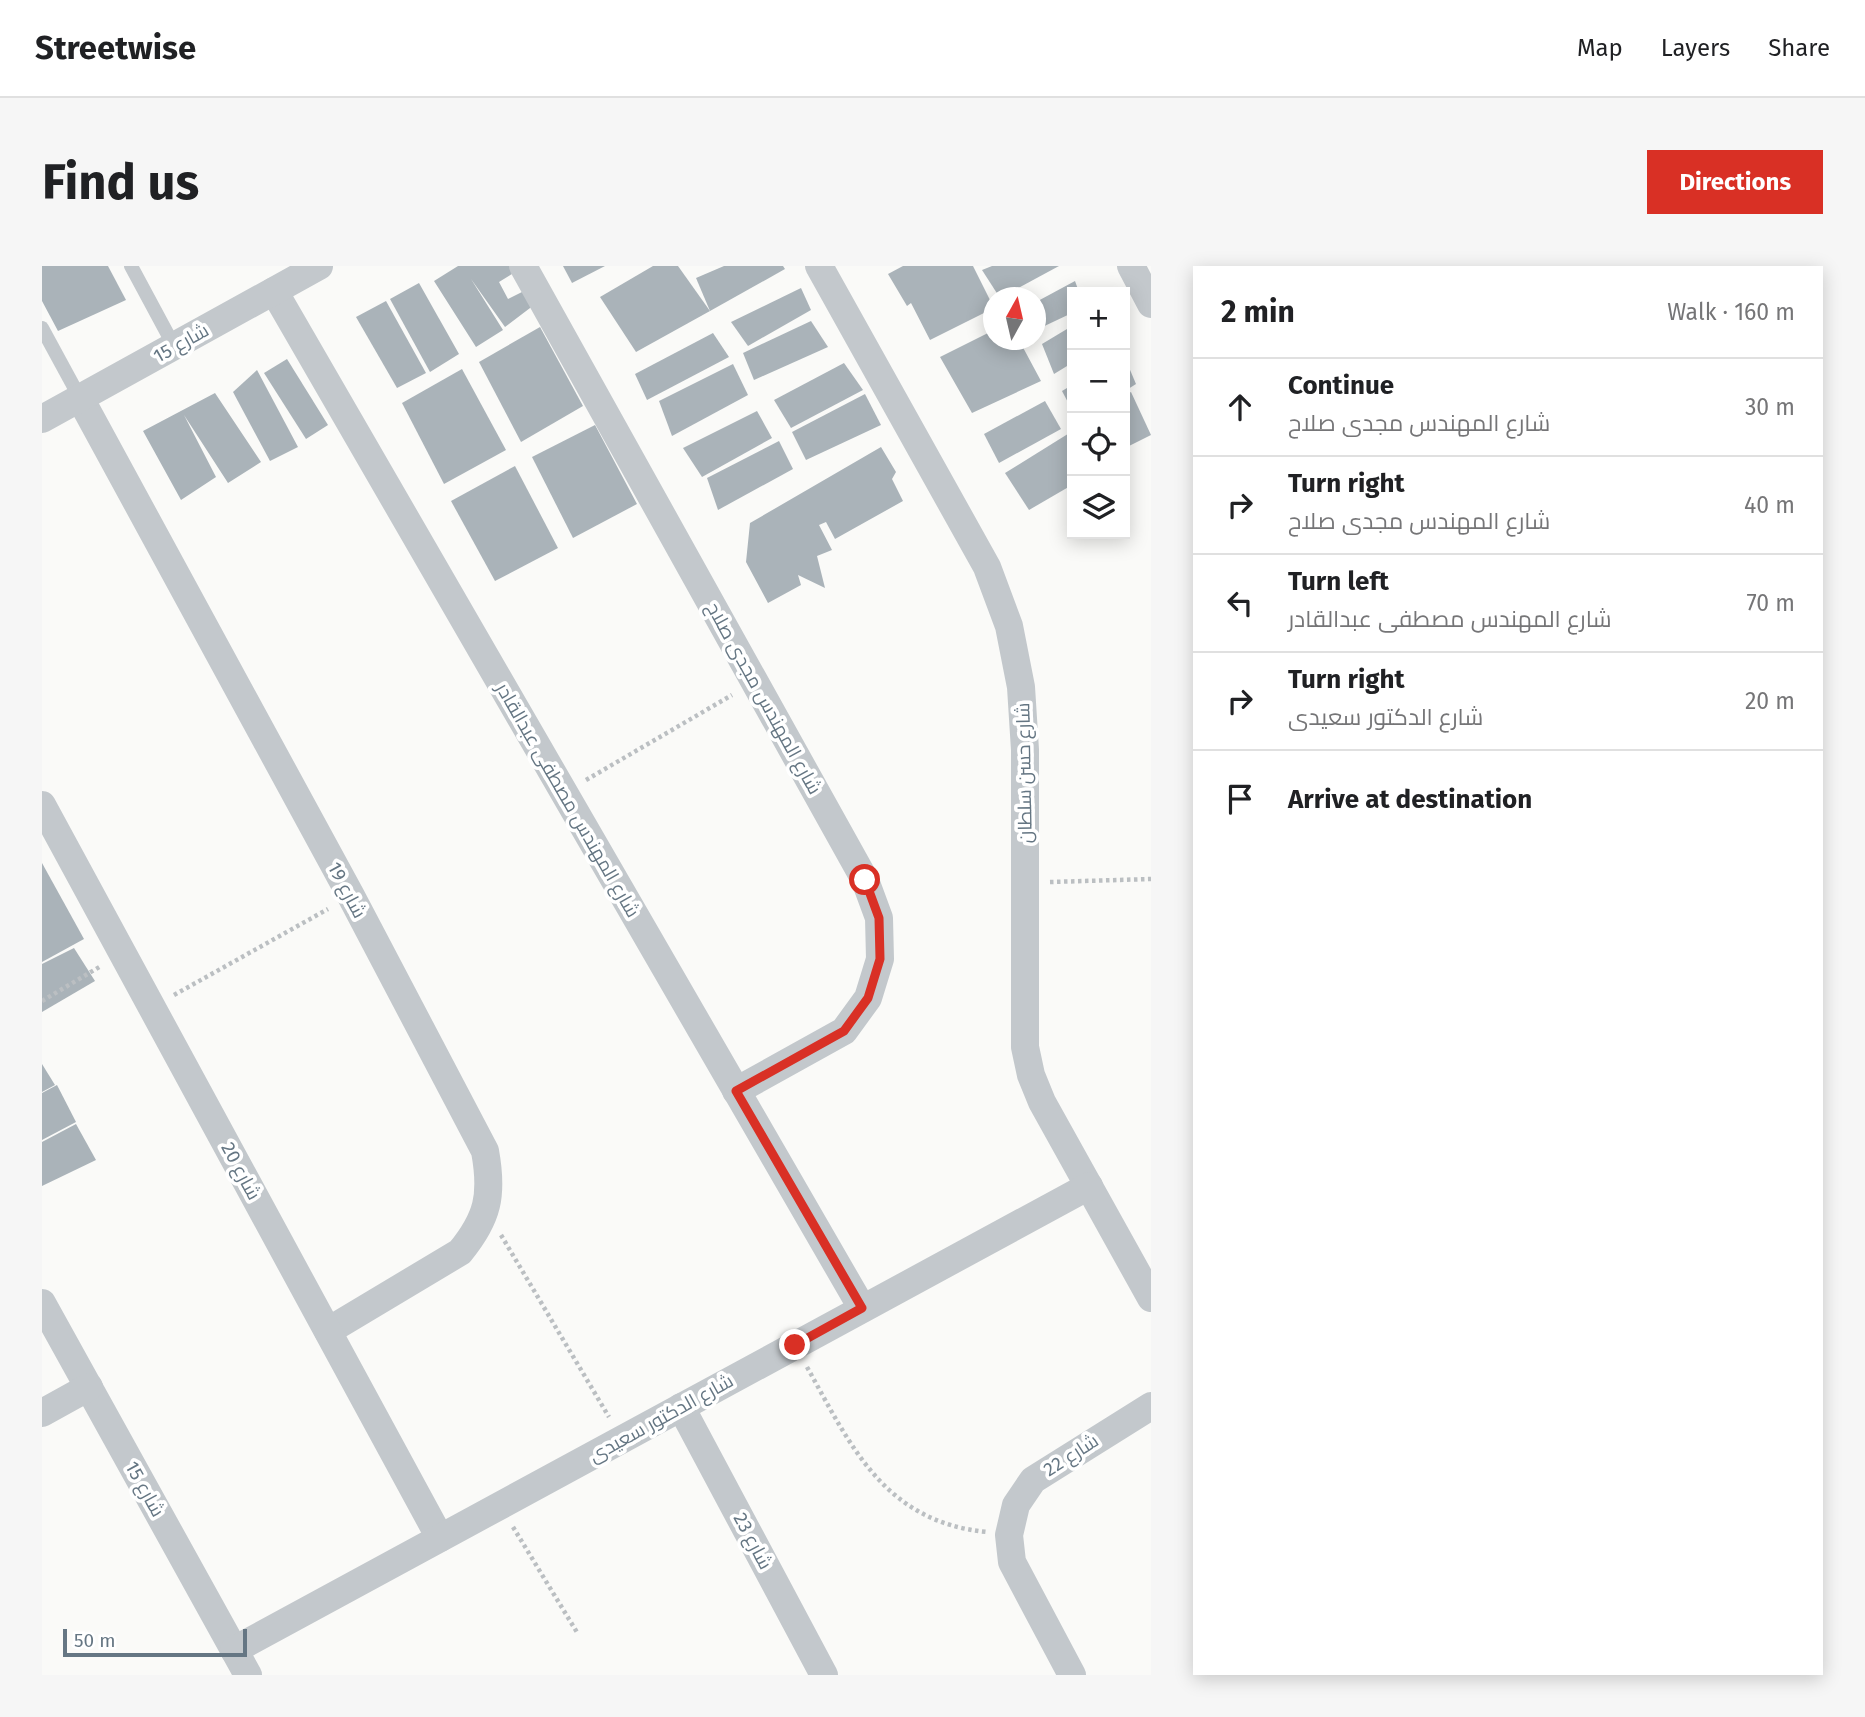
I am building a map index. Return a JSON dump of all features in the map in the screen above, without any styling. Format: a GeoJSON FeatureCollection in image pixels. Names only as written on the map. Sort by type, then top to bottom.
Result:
{"type":"FeatureCollection","features":[{"type":"Feature","properties":{"kind":"street","name":"شارع 15"},"geometry":{"type":"LineString","coordinates":[[42,419],[319,266]]}},
{"type":"Feature","properties":{"kind":"street","name":"شارع المهندس مجدى صلاح"},"geometry":{"type":"LineString","coordinates":[[523,266],[865,880],[879,918],[880,959],[868,998],[844,1031],[736,1091]]}},
{"type":"Feature","properties":{"kind":"street","name":"شارع حسن سلطان"},"geometry":{"type":"LineString","coordinates":[[819,266],[987,567],[1009,626],[1021,687],[1026,883],[1025,1028],[1031,1075],[1042,1102],[1151,1298]]}},
{"type":"Feature","properties":{"kind":"street"},"geometry":{"type":"LineString","coordinates":[[1131,266],[1151,304]]}},
{"type":"Feature","properties":{"kind":"street","name":"شارع المهندس مصطفى عبدالقادر"},"geometry":{"type":"LineString","coordinates":[[274,291],[862,1308]]}},
{"type":"Feature","properties":{"kind":"street","name":"شارع 19"},"geometry":{"type":"LineString","coordinates":[[80,398],[351,896],[485,1151],[490,1181],[486,1210],[476,1233],[460,1252],[328,1332]]}},
{"type":"Feature","properties":{"kind":"street","name":"شارع 20"},"geometry":{"type":"LineString","coordinates":[[42,804],[440,1538]]}},
{"type":"Feature","properties":{"kind":"street","name":"شارع الدكتور سعيدى"},"geometry":{"type":"LineString","coordinates":[[234,1650],[1089,1186]]}},
{"type":"Feature","properties":{"kind":"street","name":"شارع 15"},"geometry":{"type":"LineString","coordinates":[[42,1303],[248,1675]]}},
{"type":"Feature","properties":{"kind":"street"},"geometry":{"type":"LineString","coordinates":[[42,1413],[89,1387]]}},
{"type":"Feature","properties":{"kind":"street","name":"شارع 22"},"geometry":{"type":"LineString","coordinates":[[1072,1675],[1012,1562],[1009,1535],[1016,1505],[1034,1480],[1151,1406]]}},
{"type":"Feature","properties":{"kind":"street","name":"شارع 23"},"geometry":{"type":"LineString","coordinates":[[681,1407],[824,1675]]}},
{"type":"Feature","properties":{"kind":"lane"},"geometry":{"type":"LineString","coordinates":[[131,266],[174,346]]}},
{"type":"Feature","properties":{"kind":"lane"},"geometry":{"type":"LineString","coordinates":[[42,328],[80,398]]}},
{"type":"Feature","properties":{"kind":"path"},"geometry":{"type":"LineString","coordinates":[[564,793],[755,682]]}},
{"type":"Feature","properties":{"kind":"path"},"geometry":{"type":"LineString","coordinates":[[1026,883],[1151,879]]}},
{"type":"Feature","properties":{"kind":"path"},"geometry":{"type":"LineString","coordinates":[[152,1008],[351,896]]}},
{"type":"Feature","properties":{"kind":"path"},"geometry":{"type":"LineString","coordinates":[[42,1001],[123,954]]}},
{"type":"Feature","properties":{"kind":"path"},"geometry":{"type":"LineString","coordinates":[[486,1210],[622,1439]]}},
{"type":"Feature","properties":{"kind":"path"},"geometry":{"type":"LineString","coordinates":[[795,1345],[858,1458],[888,1490],[935,1519],[967,1530],[1009,1535]]}},
{"type":"Feature","properties":{"kind":"path"},"geometry":{"type":"LineString","coordinates":[[499,1506],[578,1634]]}},
{"type":"Feature","properties":{"kind":"building"},"geometry":{"type":"Polygon","coordinates":[[[42,266],[108,266],[126,300],[58,331],[42,301],[42,266]]]}},
{"type":"Feature","properties":{"kind":"building"},"geometry":{"type":"Polygon","coordinates":[[[458,266],[511,266],[515,272],[499,282],[508,299],[524,291],[534,305],[505,327],[471,279],[503,330],[476,347],[434,281],[458,266]]]}},
{"type":"Feature","properties":{"kind":"building"},"geometry":{"type":"Polygon","coordinates":[[[563,266],[605,266],[572,283],[563,266]]]}},
{"type":"Feature","properties":{"kind":"building"},"geometry":{"type":"Polygon","coordinates":[[[653,266],[678,266],[710,311],[636,352],[600,297],[653,266]]]}},
{"type":"Feature","properties":{"kind":"building"},"geometry":{"type":"Polygon","coordinates":[[[724,266],[783,266],[785,269],[710,311],[696,278],[724,266]]]}},
{"type":"Feature","properties":{"kind":"building"},"geometry":{"type":"Polygon","coordinates":[[[903,266],[973,266],[984,287],[983,314],[930,340],[911,303],[907,306],[888,274],[903,266]]]}},
{"type":"Feature","properties":{"kind":"building"},"geometry":{"type":"Polygon","coordinates":[[[992,266],[1059,266],[1020,287],[993,287],[982,270],[992,266]]]}},
{"type":"Feature","properties":{"kind":"building"},"geometry":{"type":"Polygon","coordinates":[[[1075,281],[1077,287],[1067,287],[1067,315],[1046,325],[1046,297],[1075,281]]]}},
{"type":"Feature","properties":{"kind":"building"},"geometry":{"type":"Polygon","coordinates":[[[419,283],[459,354],[430,372],[390,299],[419,283]]]}},
{"type":"Feature","properties":{"kind":"building"},"geometry":{"type":"Polygon","coordinates":[[[801,288],[811,310],[748,346],[731,322],[801,288]]]}},
{"type":"Feature","properties":{"kind":"building"},"geometry":{"type":"Polygon","coordinates":[[[386,301],[426,373],[397,388],[356,317],[386,301]]]}},
{"type":"Feature","properties":{"kind":"building"},"geometry":{"type":"Polygon","coordinates":[[[811,321],[828,347],[754,380],[743,353],[811,321]]]}},
{"type":"Feature","properties":{"kind":"building"},"geometry":{"type":"Polygon","coordinates":[[[540,327],[583,406],[521,442],[479,362],[540,327]]]}},
{"type":"Feature","properties":{"kind":"building"},"geometry":{"type":"Polygon","coordinates":[[[1067,329],[1067,366],[1054,374],[1044,350],[1046,342],[1067,329]]]}},
{"type":"Feature","properties":{"kind":"building"},"geometry":{"type":"Polygon","coordinates":[[[713,333],[729,357],[647,400],[635,374],[713,333]]]}},
{"type":"Feature","properties":{"kind":"building"},"geometry":{"type":"Polygon","coordinates":[[[983,336],[983,350],[1024,350],[1041,381],[972,413],[940,357],[983,336]]]}},
{"type":"Feature","properties":{"kind":"building"},"geometry":{"type":"Polygon","coordinates":[[[287,359],[328,425],[306,439],[264,373],[287,359]]]}},
{"type":"Feature","properties":{"kind":"building"},"geometry":{"type":"Polygon","coordinates":[[[844,363],[863,390],[791,428],[774,400],[844,363]]]}},
{"type":"Feature","properties":{"kind":"building"},"geometry":{"type":"Polygon","coordinates":[[[733,364],[748,395],[672,436],[659,401],[733,364]]]}},
{"type":"Feature","properties":{"kind":"building"},"geometry":{"type":"Polygon","coordinates":[[[462,369],[506,450],[444,484],[402,403],[462,369]]]}},
{"type":"Feature","properties":{"kind":"building"},"geometry":{"type":"Polygon","coordinates":[[[257,370],[298,447],[270,461],[233,392],[257,370]]]}},
{"type":"Feature","properties":{"kind":"building"},"geometry":{"type":"Polygon","coordinates":[[[1130,370],[1136,384],[1130,388],[1130,370]]]}},
{"type":"Feature","properties":{"kind":"building"},"geometry":{"type":"Polygon","coordinates":[[[1067,388],[1067,400],[1062,391],[1067,388]]]}},
{"type":"Feature","properties":{"kind":"building"},"geometry":{"type":"Polygon","coordinates":[[[1130,392],[1151,435],[1130,446],[1130,413],[1130,392]]]}},
{"type":"Feature","properties":{"kind":"building"},"geometry":{"type":"Polygon","coordinates":[[[215,393],[261,462],[228,483],[184,415],[216,477],[181,500],[143,431],[215,393]]]}},
{"type":"Feature","properties":{"kind":"building"},"geometry":{"type":"Polygon","coordinates":[[[865,394],[881,425],[806,460],[792,432],[865,394]]]}},
{"type":"Feature","properties":{"kind":"building"},"geometry":{"type":"Polygon","coordinates":[[[1045,401],[1061,429],[999,463],[984,434],[1045,401]]]}},
{"type":"Feature","properties":{"kind":"building"},"geometry":{"type":"Polygon","coordinates":[[[757,411],[772,438],[702,477],[683,448],[757,411]]]}},
{"type":"Feature","properties":{"kind":"building"},"geometry":{"type":"Polygon","coordinates":[[[595,425],[637,504],[573,538],[532,457],[595,425]]]}},
{"type":"Feature","properties":{"kind":"building"},"geometry":{"type":"Polygon","coordinates":[[[1067,434],[1067,488],[1029,510],[1005,473],[1067,434]]]}},
{"type":"Feature","properties":{"kind":"building"},"geometry":{"type":"Polygon","coordinates":[[[779,441],[793,469],[718,510],[707,478],[779,441]]]}},
{"type":"Feature","properties":{"kind":"building"},"geometry":{"type":"Polygon","coordinates":[[[881,447],[896,472],[892,479],[903,501],[835,539],[826,522],[819,525],[832,550],[817,556],[825,588],[798,575],[801,585],[768,603],[746,562],[750,523],[881,447]]]}},
{"type":"Feature","properties":{"kind":"building"},"geometry":{"type":"Polygon","coordinates":[[[515,466],[558,548],[495,581],[451,501],[515,466]]]}},
{"type":"Feature","properties":{"kind":"building"},"geometry":{"type":"Polygon","coordinates":[[[42,863],[84,939],[42,962],[42,863]]]}},
{"type":"Feature","properties":{"kind":"building"},"geometry":{"type":"Polygon","coordinates":[[[74,948],[95,981],[42,1012],[42,964],[74,948]]]}},
{"type":"Feature","properties":{"kind":"building"},"geometry":{"type":"Polygon","coordinates":[[[42,1064],[55,1085],[42,1092],[42,1064]]]}},
{"type":"Feature","properties":{"kind":"building"},"geometry":{"type":"Polygon","coordinates":[[[57,1085],[76,1122],[42,1140],[42,1093],[57,1085]]]}},
{"type":"Feature","properties":{"kind":"building"},"geometry":{"type":"Polygon","coordinates":[[[76,1124],[96,1160],[42,1186],[42,1142],[76,1124]]]}},
{"type":"Feature","properties":{"kind":"route"},"geometry":{"type":"LineString","coordinates":[[795,1345],[862,1308],[736,1091],[844,1031],[868,998],[880,959],[879,918],[865,880]]}}]}
